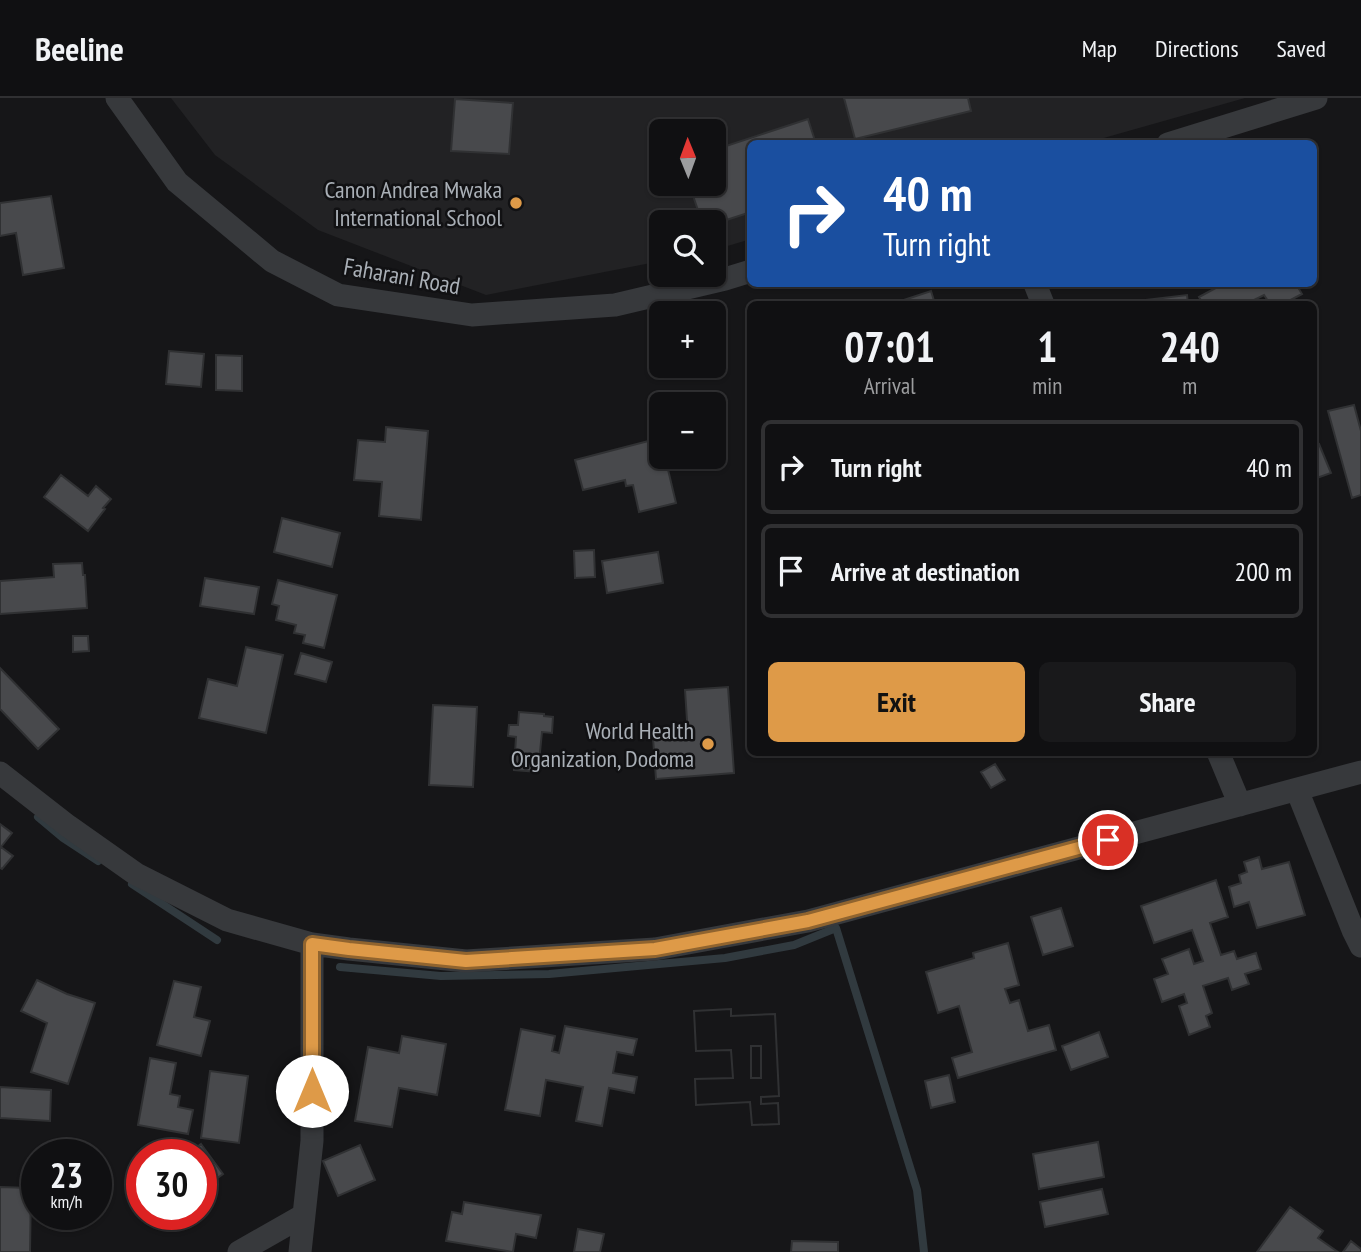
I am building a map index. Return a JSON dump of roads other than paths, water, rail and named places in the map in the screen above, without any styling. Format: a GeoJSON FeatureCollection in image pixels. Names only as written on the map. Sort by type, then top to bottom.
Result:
{"type":"FeatureCollection","features":[{"type":"Feature","properties":{"kind":"street","name":"Faharani Road"},"geometry":{"type":"LineString","coordinates":[[117,98],[177,181],[272,261],[338,295],[472,315],[615,305],[747,272]]}},
{"type":"Feature","properties":{"kind":"street"},"geometry":{"type":"LineString","coordinates":[[1181,140],[1316,98]]}},
{"type":"Feature","properties":{"kind":"street"},"geometry":{"type":"LineString","coordinates":[[1220,756],[1240,805]]}},
{"type":"Feature","properties":{"kind":"street"},"geometry":{"type":"LineString","coordinates":[[0,773],[136,874],[228,920],[312,944],[466,961],[655,949],[808,921],[1361,772]]}},
{"type":"Feature","properties":{"kind":"street"},"geometry":{"type":"LineString","coordinates":[[1297,790],[1361,946]]}},
{"type":"Feature","properties":{"kind":"street"},"geometry":{"type":"LineString","coordinates":[[300,1252],[312,1140],[312,944]]}},
{"type":"Feature","properties":{"kind":"street"},"geometry":{"type":"LineString","coordinates":[[239,1252],[303,1215]]}},
{"type":"Feature","properties":{"kind":"waterway"},"geometry":{"type":"LineString","coordinates":[[38,817],[63,838],[98,861]]}},
{"type":"Feature","properties":{"kind":"waterway"},"geometry":{"type":"LineString","coordinates":[[132,884],[217,940]]}},
{"type":"Feature","properties":{"kind":"waterway"},"geometry":{"type":"LineString","coordinates":[[340,967],[441,976],[549,974],[725,958],[794,945],[836,928],[917,1190],[924,1252]]}},
{"type":"Feature","properties":{"kind":"place","name":"Canon Andrea Mwaka International School"},"geometry":{"type":"Point","coordinates":[516,203]}},
{"type":"Feature","properties":{"kind":"place","name":"World Health Organization, Dodoma"},"geometry":{"type":"Point","coordinates":[708,744]}}]}
